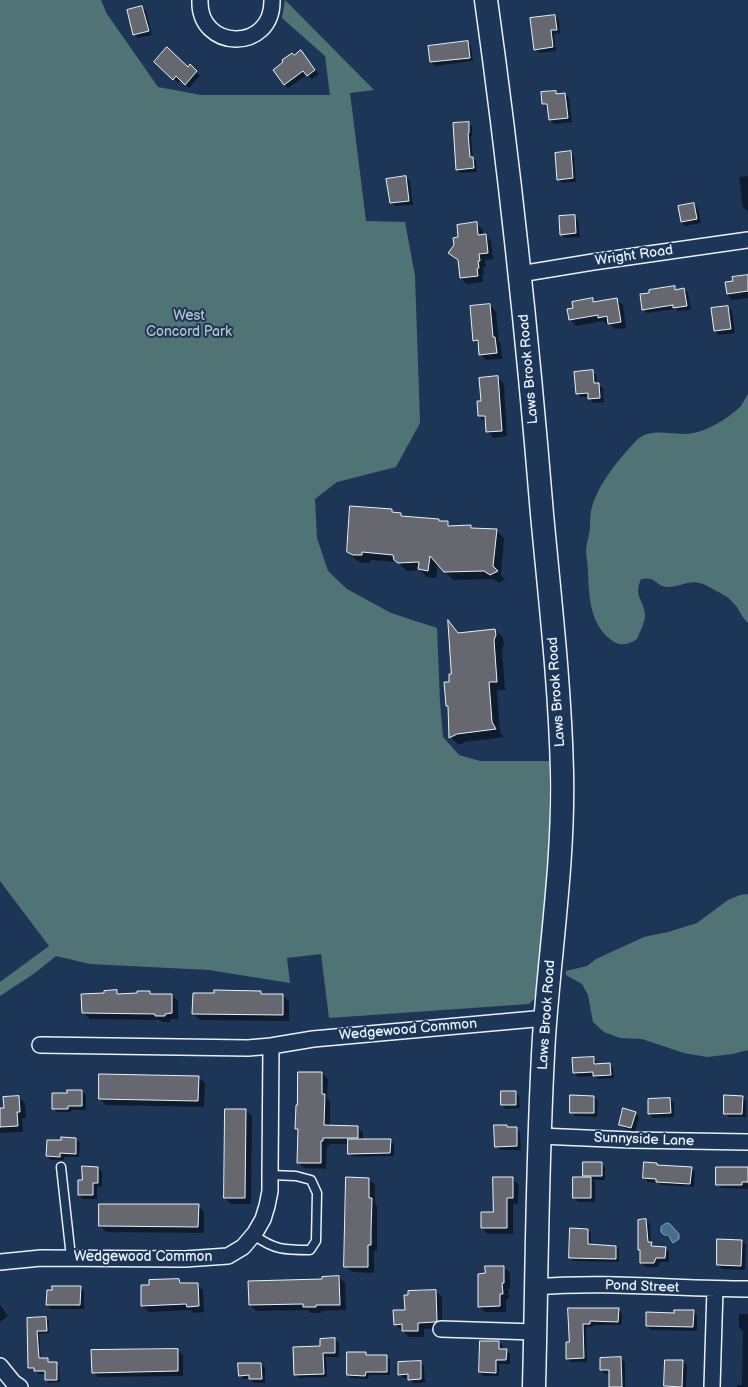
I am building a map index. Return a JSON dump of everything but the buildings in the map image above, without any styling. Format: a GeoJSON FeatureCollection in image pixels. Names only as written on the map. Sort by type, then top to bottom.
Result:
{"type":"FeatureCollection","features":[{"type":"Feature","properties":{"kind":"street"},"geometry":{"type":"LineString","coordinates":[[200,0],[201,13],[208,26],[220,36],[235,40],[250,37],[262,29],[270,16],[272,0]]}},
{"type":"Feature","properties":{"kind":"street","name":"Laws Brook Road"},"geometry":{"type":"LineString","coordinates":[[486,0],[520,274],[558,693],[562,769],[560,857],[541,1090],[534,1387]]}},
{"type":"Feature","properties":{"kind":"street","name":"Wright Road"},"geometry":{"type":"LineString","coordinates":[[520,274],[614,258],[748,240]]}},
{"type":"Feature","properties":{"kind":"street","name":"Wedgewood Common"},"geometry":{"type":"LineString","coordinates":[[40,1045],[248,1048],[272,1046],[321,1038],[546,1018]]}},
{"type":"Feature","properties":{"kind":"street","name":"Wedgewood Common"},"geometry":{"type":"LineString","coordinates":[[0,1262],[71,1257],[185,1259],[228,1256],[243,1247],[254,1235],[263,1220],[270,1191],[272,1046]]}},
{"type":"Feature","properties":{"kind":"street","name":"Sunnyside Lane"},"geometry":{"type":"LineString","coordinates":[[540,1136],[631,1140],[748,1142]]}},
{"type":"Feature","properties":{"kind":"street","name":"Pond Street"},"geometry":{"type":"LineString","coordinates":[[536,1287],[569,1285],[619,1285],[748,1289]]}},
{"type":"Feature","properties":{"kind":"street"},"geometry":{"type":"LineString","coordinates":[[712,1387],[715,1289]]}},
{"type":"Feature","properties":{"kind":"street"},"geometry":{"type":"LineString","coordinates":[[441,1329],[535,1332]]}},
{"type":"Feature","properties":{"kind":"street"},"geometry":{"type":"LineString","coordinates":[[0,1366],[13,1382],[20,1387]]}},
{"type":"Feature","properties":{"kind":"lane"},"geometry":{"type":"LineString","coordinates":[[61,1167],[71,1257]]}},
{"type":"Feature","properties":{"kind":"lane"},"geometry":{"type":"LineString","coordinates":[[254,1235],[266,1244],[284,1250],[310,1250],[316,1241],[317,1193],[311,1180],[296,1176],[270,1175]]}},
{"type":"Feature","properties":{"kind":"green space","name":"West Concord Park"},"geometry":{"type":"Polygon","coordinates":[[[0,0],[101,0],[107,14],[158,87],[201,95],[330,95],[325,56],[282,18],[285,0],[374,90],[350,93],[366,221],[405,222],[415,276],[420,423],[396,467],[337,482],[315,499],[317,538],[328,571],[347,589],[391,613],[437,628],[443,737],[459,755],[480,761],[549,761],[549,889],[538,995],[529,1004],[329,1018],[321,954],[287,958],[290,983],[209,970],[90,964],[56,956],[35,973],[0,996],[0,982],[49,946],[0,881],[0,0]]]}},
{"type":"Feature","properties":{"kind":"green space"},"geometry":{"type":"Polygon","coordinates":[[[748,394],[748,623],[736,606],[728,598],[714,589],[696,582],[666,587],[646,578],[641,579],[638,590],[645,618],[637,639],[630,643],[624,644],[613,642],[603,633],[598,625],[592,609],[589,591],[586,549],[590,528],[591,509],[599,489],[622,456],[641,437],[655,433],[686,434],[706,429],[718,423],[741,406],[748,394]]]}},
{"type":"Feature","properties":{"kind":"green space"},"geometry":{"type":"Polygon","coordinates":[[[748,894],[748,1050],[733,1054],[707,1057],[684,1053],[642,1039],[620,1038],[604,1032],[593,1022],[588,995],[582,984],[566,975],[566,971],[587,966],[596,959],[644,937],[668,932],[697,923],[728,900],[740,895],[748,894]]]}},
{"type":"Feature","properties":{"kind":"water"},"geometry":{"type":"Polygon","coordinates":[[[667,1223],[670,1224],[679,1234],[679,1239],[673,1243],[669,1236],[664,1235],[661,1232],[661,1227],[667,1223]]]}}]}
